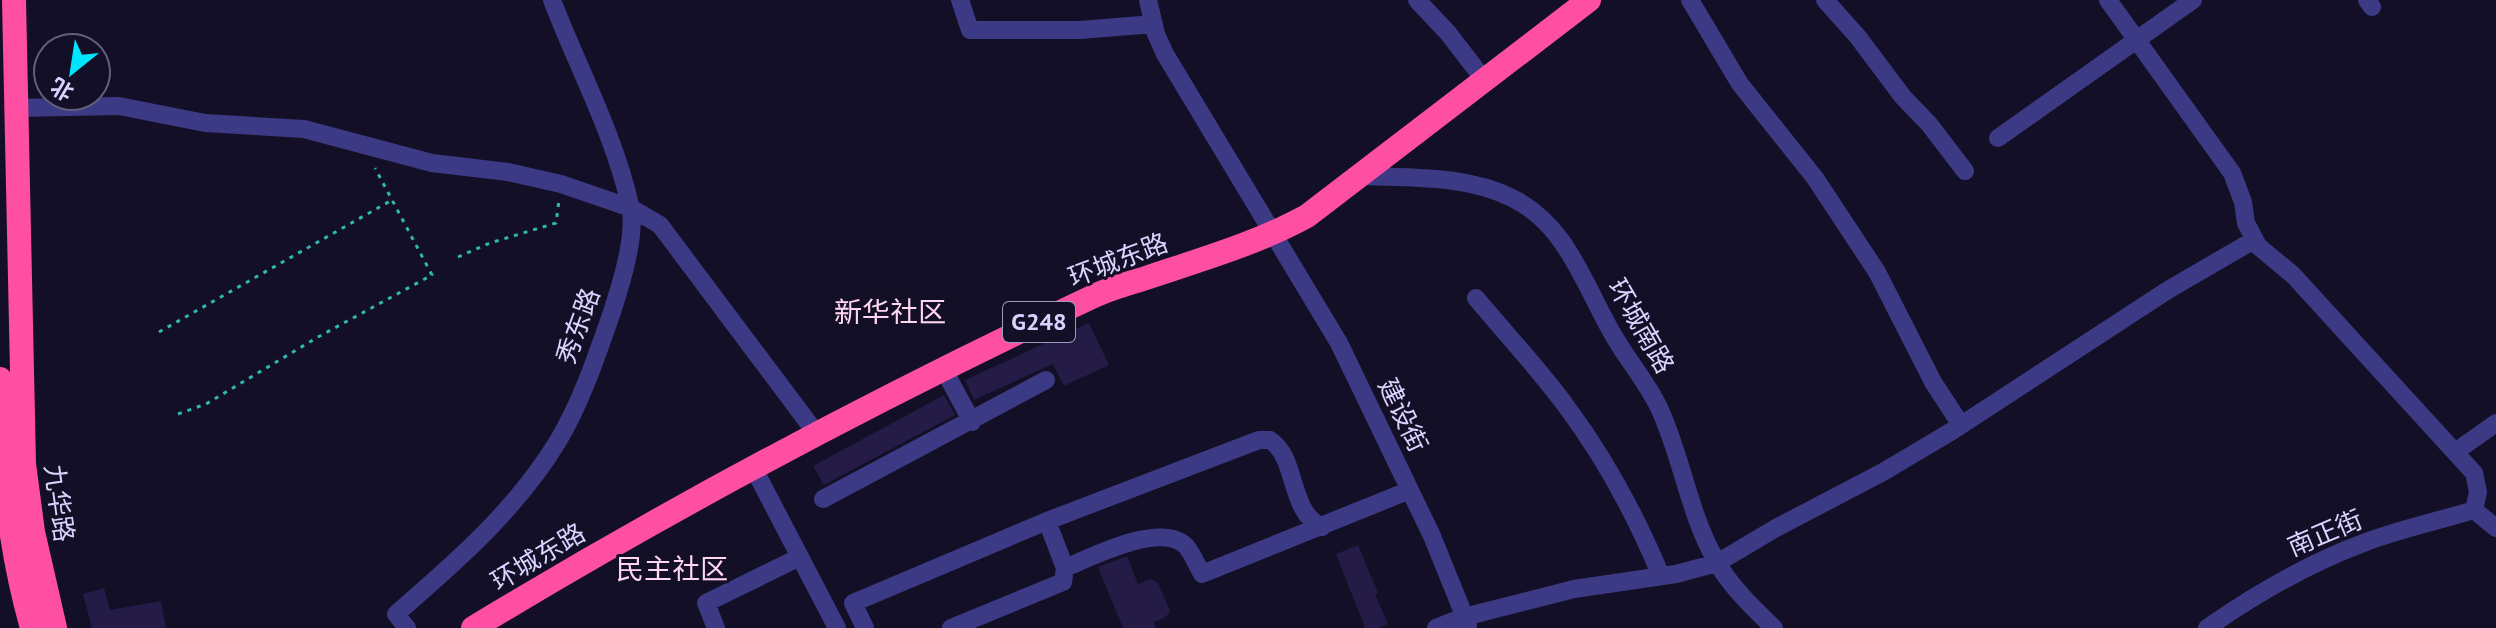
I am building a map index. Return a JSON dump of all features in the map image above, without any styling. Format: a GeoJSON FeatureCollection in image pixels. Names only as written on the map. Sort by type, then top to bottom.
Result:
{"type":"FeatureCollection","features":[{"type":"Feature","properties":{"kind":"highway","name":"九华路"},"geometry":{"type":"LineString","coordinates":[[14,0],[24,464],[33,532],[55,628]]}},
{"type":"Feature","properties":{"kind":"highway","name":"环城东路"},"geometry":{"type":"LineString","coordinates":[[473,628],[753,467],[943,368],[1097,294],[1275,233],[1307,216],[1589,0]]}},
{"type":"Feature","properties":{"kind":"highway","name":"九华路"},"geometry":{"type":"LineString","coordinates":[[0,379],[7,550],[32,628]]}},
{"type":"Feature","properties":{"kind":"street","name":"秀东路"},"geometry":{"type":"LineString","coordinates":[[402,621],[475,546],[532,480],[559,438],[576,403],[618,293],[629,237],[631,208],[599,111],[552,0]]}},
{"type":"Feature","properties":{"kind":"street"},"geometry":{"type":"LineString","coordinates":[[960,0],[970,30],[1080,30],[1154,24]]}},
{"type":"Feature","properties":{"kind":"street","name":"建设街"},"geometry":{"type":"LineString","coordinates":[[1148,0],[1165,54],[1339,343],[1432,536],[1467,622]]}},
{"type":"Feature","properties":{"kind":"street"},"geometry":{"type":"LineString","coordinates":[[1417,0],[1448,33],[1485,81]]}},
{"type":"Feature","properties":{"kind":"street"},"geometry":{"type":"LineString","coordinates":[[1690,0],[1740,84],[1815,178],[1877,272],[1933,382],[1961,425]]}},
{"type":"Feature","properties":{"kind":"street"},"geometry":{"type":"LineString","coordinates":[[1825,0],[1965,171]]}},
{"type":"Feature","properties":{"kind":"street"},"geometry":{"type":"LineString","coordinates":[[2108,0],[2232,173],[2254,240],[2266,255],[2293,275],[2474,473],[2478,483],[2474,510],[2496,528]]}},
{"type":"Feature","properties":{"kind":"street"},"geometry":{"type":"LineString","coordinates":[[1998,138],[2193,0]]}},
{"type":"Feature","properties":{"kind":"street"},"geometry":{"type":"LineString","coordinates":[[16,108],[119,106],[205,123],[304,129],[432,163],[508,172],[561,184],[631,208],[660,225],[816,433]]}},
{"type":"Feature","properties":{"kind":"street","name":"环城南路"},"geometry":{"type":"LineString","coordinates":[[1362,176],[1475,185],[1511,197],[1548,224],[1565,245],[1614,336],[1660,409],[1703,534],[1717,563],[1766,626]]}},
{"type":"Feature","properties":{"kind":"street"},"geometry":{"type":"LineString","coordinates":[[1436,628],[1467,622],[1574,589],[1661,576],[1717,563],[1883,472],[1961,425],[2115,323],[2254,240]]}},
{"type":"Feature","properties":{"kind":"street"},"geometry":{"type":"LineString","coordinates":[[1476,298],[1548,383],[1586,434],[1623,494],[1661,576]]}},
{"type":"Feature","properties":{"kind":"street"},"geometry":{"type":"LineString","coordinates":[[943,368],[972,422]]}},
{"type":"Feature","properties":{"kind":"street"},"geometry":{"type":"LineString","coordinates":[[823,499],[1046,380]]}},
{"type":"Feature","properties":{"kind":"street"},"geometry":{"type":"LineString","coordinates":[[2455,452],[2496,423]]}},
{"type":"Feature","properties":{"kind":"street"},"geometry":{"type":"LineString","coordinates":[[865,628],[853,603],[1047,521],[1264,439],[1279,448],[1304,511],[1322,527]]}},
{"type":"Feature","properties":{"kind":"street"},"geometry":{"type":"LineString","coordinates":[[753,467],[837,628]]}},
{"type":"Feature","properties":{"kind":"street"},"geometry":{"type":"LineString","coordinates":[[1065,568],[1122,545],[1156,537],[1173,538],[1186,546],[1202,574],[1410,490]]}},
{"type":"Feature","properties":{"kind":"street","name":"南正街"},"geometry":{"type":"LineString","coordinates":[[2208,628],[2285,579],[2340,553],[2369,541],[2474,510]]}},
{"type":"Feature","properties":{"kind":"street"},"geometry":{"type":"LineString","coordinates":[[951,628],[1063,582],[1065,568],[1047,521]]}},
{"type":"Feature","properties":{"kind":"street"},"geometry":{"type":"LineString","coordinates":[[716,628],[706,603],[800,557]]}},
{"type":"Feature","properties":{"kind":"path"},"geometry":{"type":"LineString","coordinates":[[178,414],[206,404],[332,329],[432,275],[365,145]]}},
{"type":"Feature","properties":{"kind":"path"},"geometry":{"type":"LineString","coordinates":[[458,257],[490,243],[556,223],[561,184]]}},
{"type":"Feature","properties":{"kind":"path"},"geometry":{"type":"LineString","coordinates":[[159,332],[392,200]]}},
{"type":"Feature","properties":{"kind":"building"},"geometry":{"type":"Polygon","coordinates":[[[1089,323],[1109,365],[1064,386],[1053,364],[974,400],[965,380],[1089,323]]]}},
{"type":"Feature","properties":{"kind":"building"},"geometry":{"type":"Polygon","coordinates":[[[944,395],[955,415],[824,485],[813,466],[944,395]]]}},
{"type":"Feature","properties":{"kind":"building"},"geometry":{"type":"Polygon","coordinates":[[[1358,545],[1388,624],[1378,628],[1365,628],[1336,554],[1358,545]]]}},
{"type":"Feature","properties":{"kind":"building"},"geometry":{"type":"Polygon","coordinates":[[[1127,556],[1138,584],[1151,579],[1158,583],[1170,611],[1166,617],[1154,622],[1156,628],[1123,628],[1098,567],[1127,556]]]}},
{"type":"Feature","properties":{"kind":"building"},"geometry":{"type":"Polygon","coordinates":[[[104,588],[110,610],[161,601],[166,628],[92,628],[83,594],[104,588]]]}},
{"type":"Feature","properties":{"kind":"district","name":"新华社区"},"geometry":{"type":"Point","coordinates":[890,312]}},
{"type":"Feature","properties":{"kind":"district","name":"民主社区"},"geometry":{"type":"Point","coordinates":[672,569]}}]}
